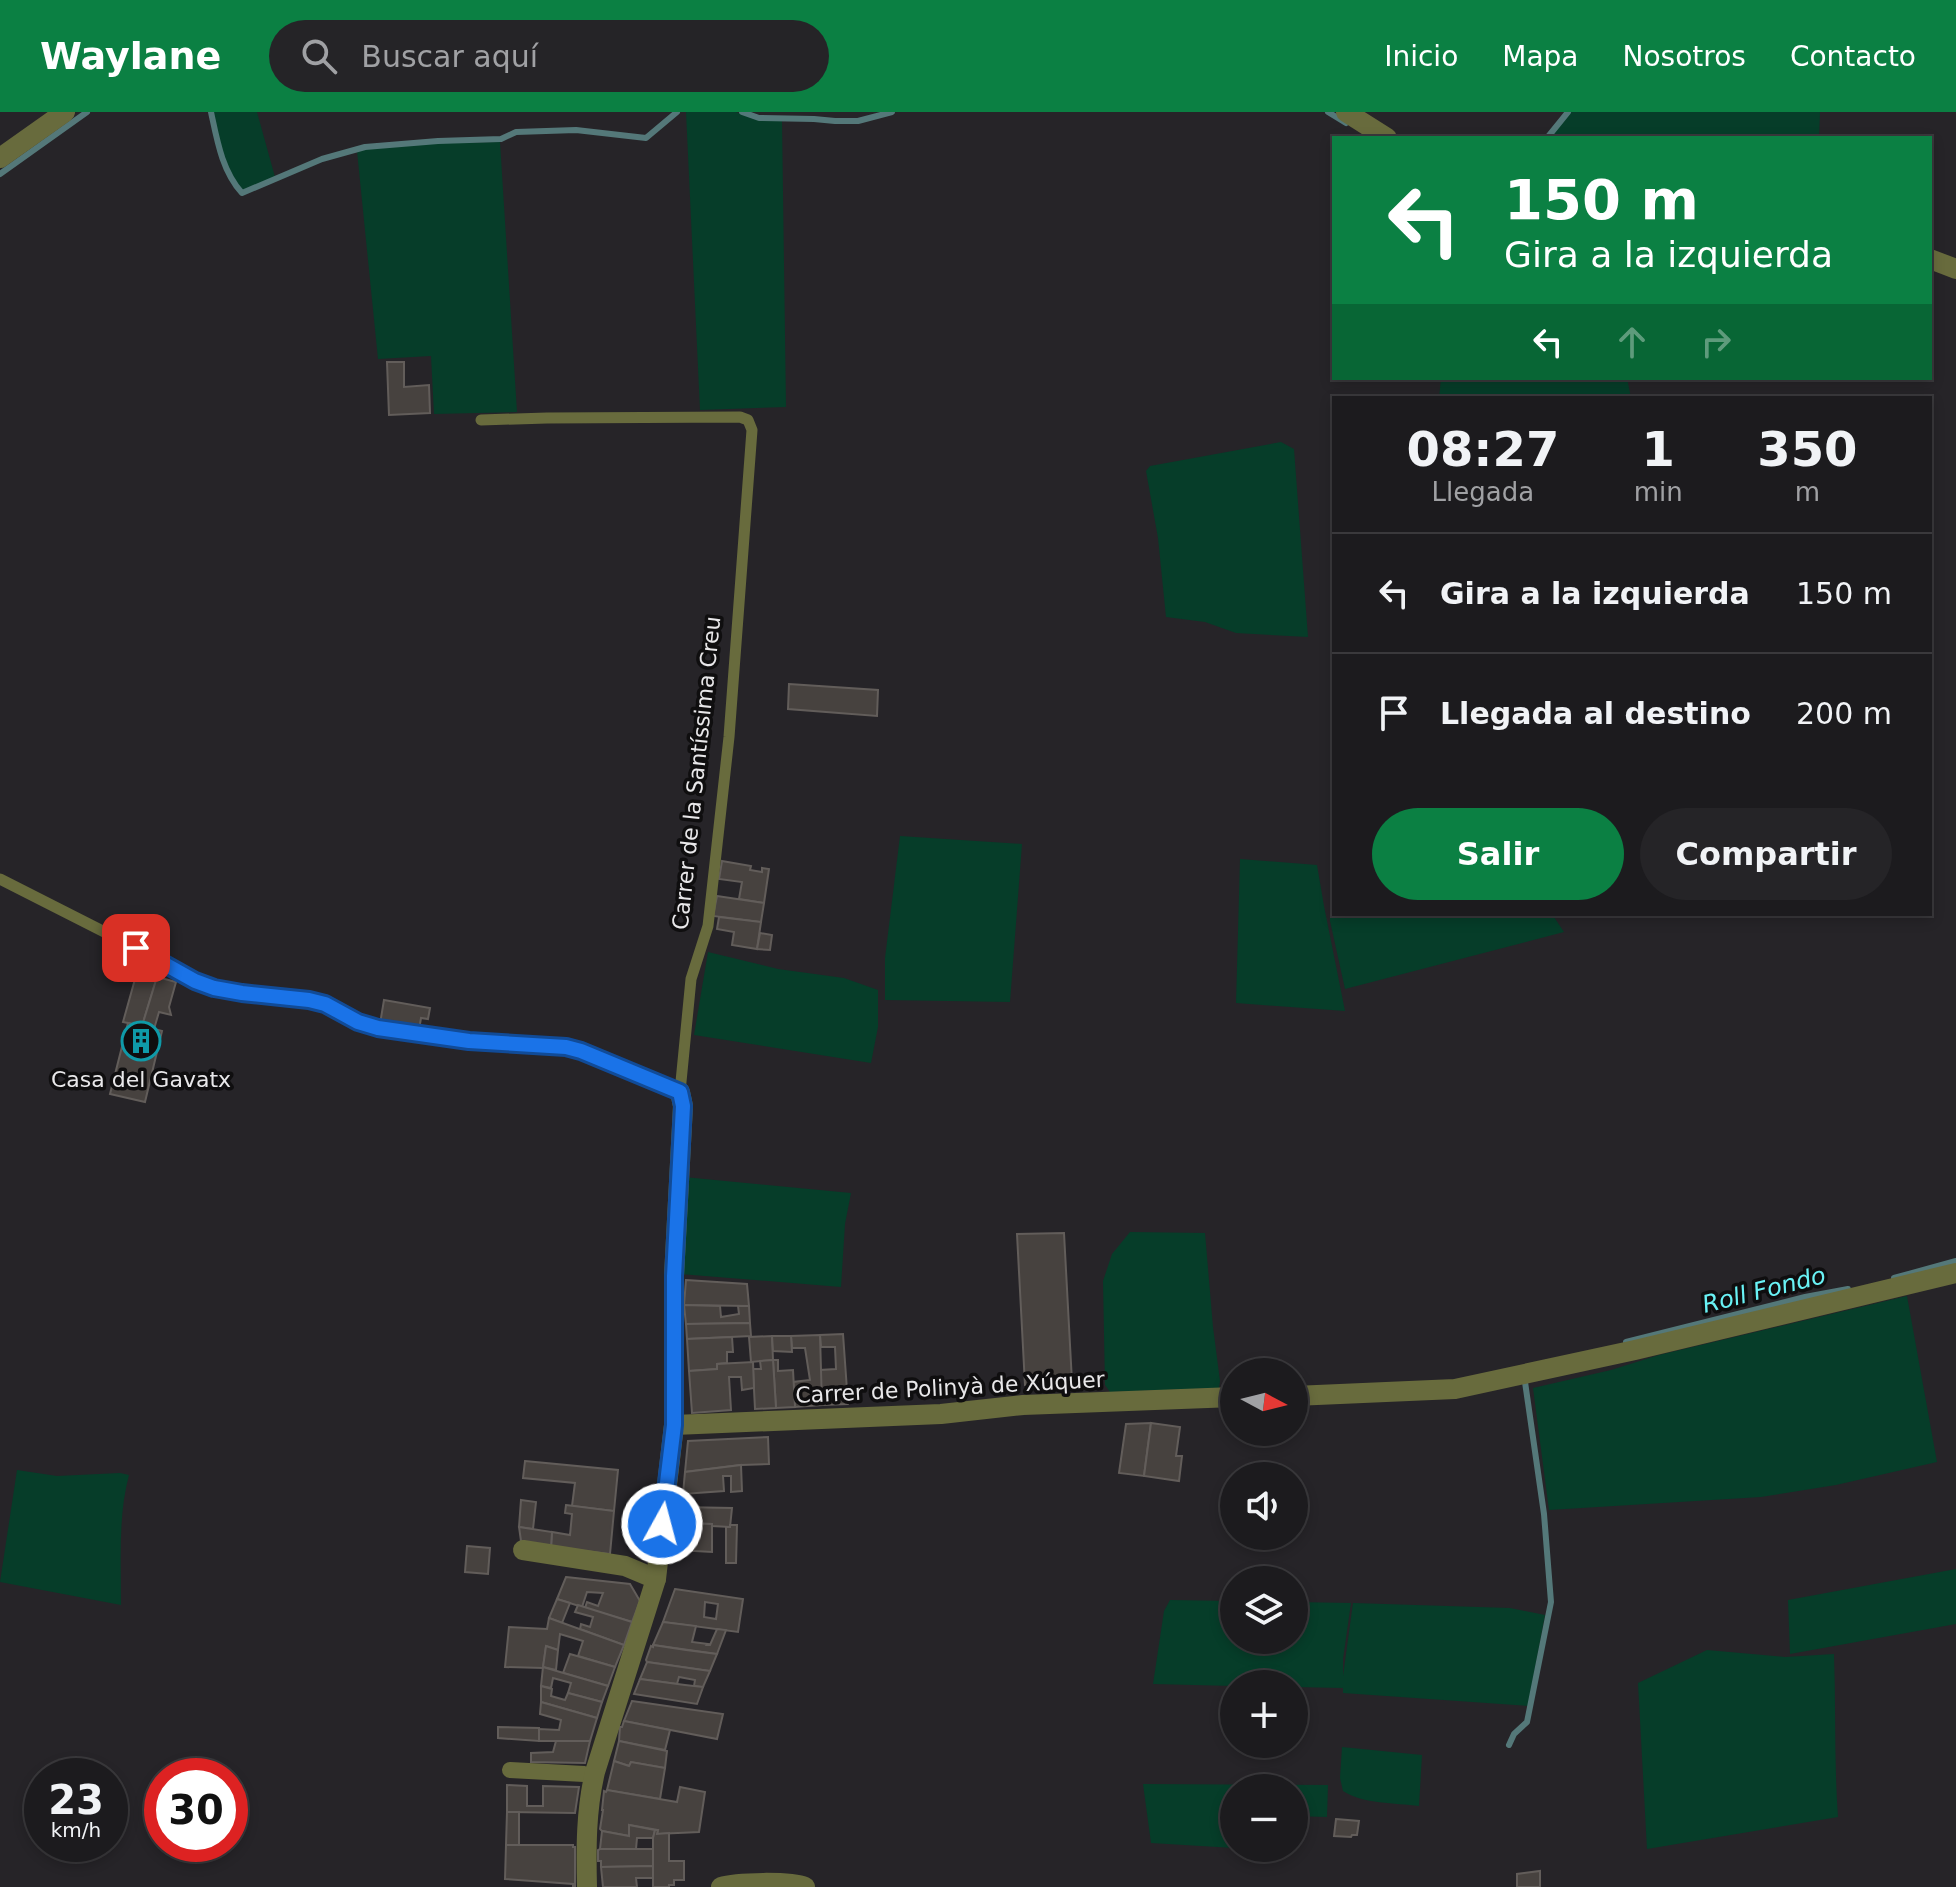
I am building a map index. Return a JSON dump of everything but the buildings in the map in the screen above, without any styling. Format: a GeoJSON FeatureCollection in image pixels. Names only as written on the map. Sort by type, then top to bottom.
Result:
{"type":"FeatureCollection","features":[{"type":"Feature","properties":{"kind":"street"},"geometry":{"type":"LineString","coordinates":[[0,158],[65,112]]}},
{"type":"Feature","properties":{"kind":"street"},"geometry":{"type":"LineString","coordinates":[[1346,112],[1384,136]]}},
{"type":"Feature","properties":{"kind":"street"},"geometry":{"type":"LineString","coordinates":[[1932,260],[1956,269]]}},
{"type":"Feature","properties":{"kind":"street","name":"Carrer de la Santíssima Creu"},"geometry":{"type":"LineString","coordinates":[[587,1887],[587,1826],[595,1772],[656,1579],[674,1425],[674,1276],[683,1106],[680,1092]]}},
{"type":"Feature","properties":{"kind":"street"},"geometry":{"type":"LineString","coordinates":[[1308,1395],[1455,1389],[1635,1350],[1956,1273]]}},
{"type":"Feature","properties":{"kind":"street","name":"Carrer de Polinyà de Xúquer"},"geometry":{"type":"LineString","coordinates":[[674,1425],[941,1414],[1023,1405],[1220,1397]]}},
{"type":"Feature","properties":{"kind":"street"},"geometry":{"type":"LineString","coordinates":[[523,1550],[625,1566],[656,1579]]}},
{"type":"Feature","properties":{"kind":"street"},"geometry":{"type":"LineString","coordinates":[[510,1770],[584,1774]]}},
{"type":"Feature","properties":{"kind":"street"},"geometry":{"type":"LineString","coordinates":[[721,1887],[734,1884],[794,1884],[805,1887]]}},
{"type":"Feature","properties":{"kind":"lane","name":"Carrer de la Santíssima Creu"},"geometry":{"type":"LineString","coordinates":[[481,420],[740,417],[748,420],[752,430],[729,737],[708,926],[691,979],[680,1092]]}},
{"type":"Feature","properties":{"kind":"lane"},"geometry":{"type":"LineString","coordinates":[[0,879],[205,985],[242,993],[309,1000],[378,1028],[469,1041],[566,1047],[680,1092]]}},
{"type":"Feature","properties":{"kind":"green space"},"geometry":{"type":"Polygon","coordinates":[[[212,112],[257,112],[275,177],[241,191],[226,163],[212,112]]]}},
{"type":"Feature","properties":{"kind":"green space"},"geometry":{"type":"Polygon","coordinates":[[[686,112],[736,112],[757,120],[782,120],[786,407],[700,410],[686,112]]]}},
{"type":"Feature","properties":{"kind":"green space"},"geometry":{"type":"Polygon","coordinates":[[[1571,112],[1820,112],[1819,136],[1551,136],[1571,112]]]}},
{"type":"Feature","properties":{"kind":"green space"},"geometry":{"type":"Polygon","coordinates":[[[500,142],[517,412],[434,414],[431,356],[378,359],[357,151],[437,143],[500,142]]]}},
{"type":"Feature","properties":{"kind":"green space"},"geometry":{"type":"Polygon","coordinates":[[[1441,380],[1627,380],[1631,396],[1439,396],[1441,380]]]}},
{"type":"Feature","properties":{"kind":"green space"},"geometry":{"type":"Polygon","coordinates":[[[1281,442],[1294,449],[1308,637],[1236,633],[1205,622],[1166,617],[1158,538],[1146,471],[1150,466],[1281,442]]]}},
{"type":"Feature","properties":{"kind":"green space"},"geometry":{"type":"Polygon","coordinates":[[[900,836],[1022,844],[1010,1002],[885,1000],[885,958],[900,836]]]}},
{"type":"Feature","properties":{"kind":"green space"},"geometry":{"type":"Polygon","coordinates":[[[1240,859],[1317,865],[1345,1011],[1236,1003],[1240,859]]]}},
{"type":"Feature","properties":{"kind":"green space"},"geometry":{"type":"Polygon","coordinates":[[[1332,910],[1332,916],[1553,916],[1564,932],[1345,989],[1330,914],[1332,910]]]}},
{"type":"Feature","properties":{"kind":"green space"},"geometry":{"type":"Polygon","coordinates":[[[708,952],[778,969],[844,978],[878,990],[878,1027],[871,1063],[694,1035],[708,952]]]}},
{"type":"Feature","properties":{"kind":"green space"},"geometry":{"type":"Polygon","coordinates":[[[684,1177],[851,1193],[845,1224],[841,1287],[680,1274],[684,1177]]]}},
{"type":"Feature","properties":{"kind":"green space"},"geometry":{"type":"Polygon","coordinates":[[[1130,1232],[1205,1233],[1219,1388],[1110,1392],[1105,1385],[1103,1281],[1112,1254],[1130,1232]]]}},
{"type":"Feature","properties":{"kind":"green space"},"geometry":{"type":"Polygon","coordinates":[[[1907,1296],[1937,1462],[1836,1485],[1761,1497],[1549,1510],[1533,1388],[1907,1296]]]}},
{"type":"Feature","properties":{"kind":"green space"},"geometry":{"type":"Polygon","coordinates":[[[17,1470],[57,1476],[129,1475],[122,1523],[121,1605],[0,1582],[17,1470]]]}},
{"type":"Feature","properties":{"kind":"green space"},"geometry":{"type":"Polygon","coordinates":[[[1956,1569],[1956,1624],[1790,1654],[1788,1600],[1956,1569]]]}},
{"type":"Feature","properties":{"kind":"green space"},"geometry":{"type":"Polygon","coordinates":[[[1170,1600],[1220,1601],[1220,1654],[1308,1654],[1308,1602],[1351,1603],[1343,1676],[1353,1603],[1510,1608],[1545,1615],[1528,1706],[1343,1693],[1343,1688],[1308,1687],[1308,1670],[1220,1670],[1220,1686],[1153,1684],[1164,1611],[1170,1600]]]}},
{"type":"Feature","properties":{"kind":"green space"},"geometry":{"type":"Polygon","coordinates":[[[1707,1650],[1785,1657],[1834,1654],[1838,1817],[1647,1849],[1638,1683],[1707,1650]]]}},
{"type":"Feature","properties":{"kind":"green space"},"geometry":{"type":"Polygon","coordinates":[[[1342,1747],[1422,1755],[1419,1806],[1370,1801],[1343,1791],[1340,1778],[1342,1747]]]}},
{"type":"Feature","properties":{"kind":"green space"},"geometry":{"type":"Polygon","coordinates":[[[1143,1784],[1220,1784],[1220,1847],[1151,1843],[1143,1784]]]}},
{"type":"Feature","properties":{"kind":"green space"},"geometry":{"type":"Polygon","coordinates":[[[1308,1785],[1328,1785],[1327,1817],[1308,1816],[1308,1785]]]}},
{"type":"Feature","properties":{"kind":"waterway"},"geometry":{"type":"LineString","coordinates":[[0,174],[87,112]]}},
{"type":"Feature","properties":{"kind":"waterway"},"geometry":{"type":"LineString","coordinates":[[211,112],[225,165],[242,193],[322,159],[365,147],[501,139],[516,132],[576,130],[646,138],[677,112]]}},
{"type":"Feature","properties":{"kind":"waterway"},"geometry":{"type":"LineString","coordinates":[[742,112],[759,118],[835,121],[858,121],[892,112]]}},
{"type":"Feature","properties":{"kind":"waterway"},"geometry":{"type":"LineString","coordinates":[[1328,112],[1346,123]]}},
{"type":"Feature","properties":{"kind":"waterway"},"geometry":{"type":"LineString","coordinates":[[1549,136],[1568,112]]}},
{"type":"Feature","properties":{"kind":"waterway","name":"Roll Fondo"},"geometry":{"type":"LineString","coordinates":[[1894,1278],[1956,1261]]}},
{"type":"Feature","properties":{"kind":"waterway","name":"Roll Fondo"},"geometry":{"type":"LineString","coordinates":[[1626,1342],[1848,1289]]}},
{"type":"Feature","properties":{"kind":"waterway","name":"Roll Fondo"},"geometry":{"type":"LineString","coordinates":[[1509,1745],[1514,1734],[1527,1722],[1551,1602],[1544,1514],[1525,1382]]}},
{"type":"Feature","properties":{"kind":"place","name":"Casa del Gavatx"},"geometry":{"type":"Point","coordinates":[141,1041]}},
{"type":"Feature","properties":{"kind":"route"},"geometry":{"type":"LineString","coordinates":[[136,948],[175,971],[214,988],[309,1000],[378,1028],[469,1041],[566,1047],[680,1092],[683,1106],[674,1276],[674,1425],[662,1524]]}}]}
